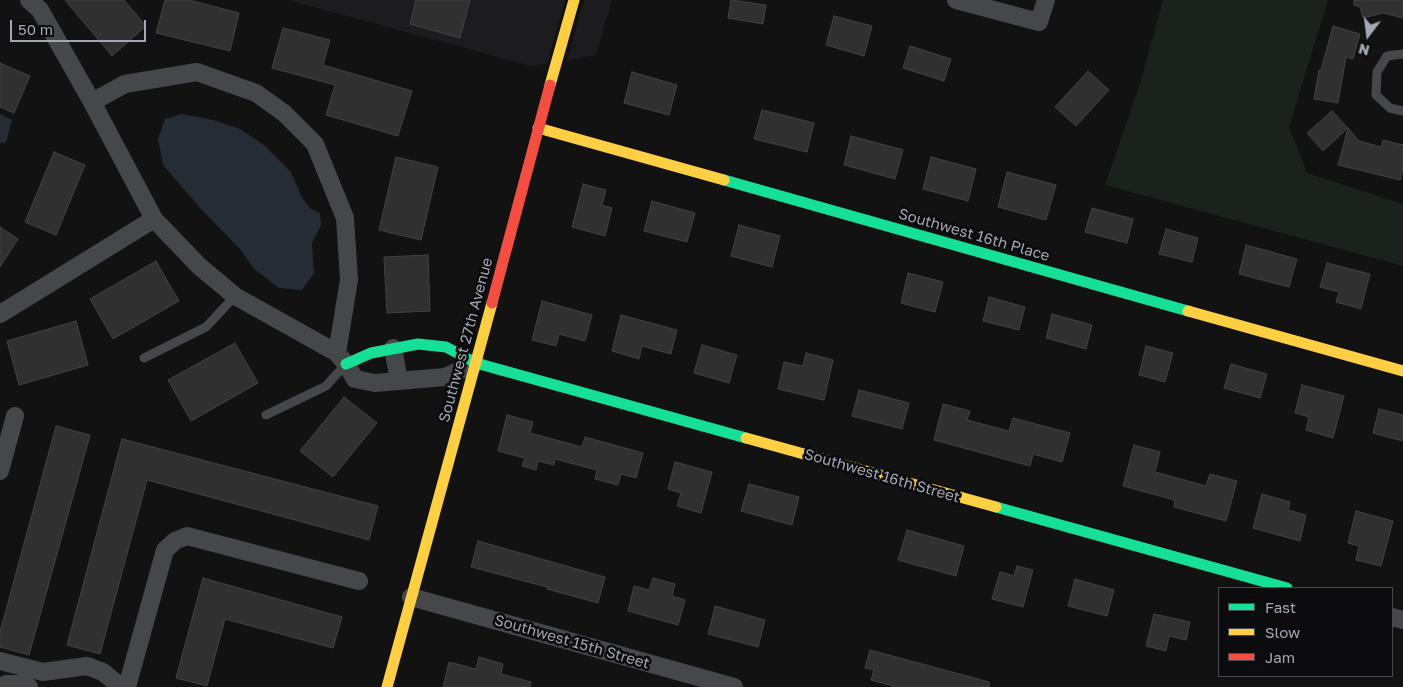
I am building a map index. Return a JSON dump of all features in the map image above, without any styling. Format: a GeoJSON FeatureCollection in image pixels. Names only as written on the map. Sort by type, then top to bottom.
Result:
{"type":"FeatureCollection","features":[{"type":"Feature","properties":{"kind":"street"},"geometry":{"type":"LineString","coordinates":[[28,0],[40,10],[92,102],[154,219],[199,266],[235,296],[342,358],[355,379],[375,383],[445,377],[476,363]]}},
{"type":"Feature","properties":{"kind":"street","name":"Southwest 27th Avenue"},"geometry":{"type":"LineString","coordinates":[[387,687],[574,0]]}},
{"type":"Feature","properties":{"kind":"street"},"geometry":{"type":"LineString","coordinates":[[956,0],[1039,22],[1046,0]]}},
{"type":"Feature","properties":{"kind":"street"},"geometry":{"type":"LineString","coordinates":[[92,102],[125,84],[197,72],[256,93],[284,113],[315,144],[345,218],[349,280],[342,358]]}},
{"type":"Feature","properties":{"kind":"street","name":"Southwest 16th Place"},"geometry":{"type":"LineString","coordinates":[[538,128],[1403,371]]}},
{"type":"Feature","properties":{"kind":"street"},"geometry":{"type":"LineString","coordinates":[[0,314],[154,219]]}},
{"type":"Feature","properties":{"kind":"street","name":"Southwest 16th Street"},"geometry":{"type":"LineString","coordinates":[[342,358],[418,344],[446,347],[476,363],[1283,587]]}},
{"type":"Feature","properties":{"kind":"street"},"geometry":{"type":"LineString","coordinates":[[393,348],[399,381]]}},
{"type":"Feature","properties":{"kind":"street"},"geometry":{"type":"LineString","coordinates":[[0,471],[15,416]]}},
{"type":"Feature","properties":{"kind":"street"},"geometry":{"type":"LineString","coordinates":[[127,687],[165,550],[175,540],[187,536],[359,581]]}},
{"type":"Feature","properties":{"kind":"street","name":"Southwest 15th Street"},"geometry":{"type":"LineString","coordinates":[[411,597],[734,687]]}},
{"type":"Feature","properties":{"kind":"street"},"geometry":{"type":"LineString","coordinates":[[0,661],[43,672],[87,666],[103,672],[121,687]]}},
{"type":"Feature","properties":{"kind":"street"},"geometry":{"type":"LineString","coordinates":[[2,687],[6,684],[18,684],[29,687]]}},
{"type":"Feature","properties":{"kind":"lane"},"geometry":{"type":"LineString","coordinates":[[1403,54],[1388,56],[1378,72],[1376,95],[1390,108],[1403,111]]}},
{"type":"Feature","properties":{"kind":"lane"},"geometry":{"type":"LineString","coordinates":[[144,358],[206,327],[235,296]]}},
{"type":"Feature","properties":{"kind":"lane"},"geometry":{"type":"LineString","coordinates":[[266,415],[326,386],[342,358]]}},
{"type":"Feature","properties":{"kind":"shaded area"},"geometry":{"type":"Polygon","coordinates":[[[288,0],[565,0],[547,64],[531,66],[288,0]]]}},
{"type":"Feature","properties":{"kind":"shaded area"},"geometry":{"type":"Polygon","coordinates":[[[584,0],[612,0],[596,55],[567,60],[584,0]]]}},
{"type":"Feature","properties":{"kind":"shaded area"},"geometry":{"type":"Polygon","coordinates":[[[1163,0],[1328,0],[1289,127],[1307,173],[1403,204],[1403,266],[1105,185],[1140,84],[1163,0]]]}},
{"type":"Feature","properties":{"kind":"shaded area"},"geometry":{"type":"Polygon","coordinates":[[[0,114],[12,120],[6,142],[0,143],[0,114]]]}},
{"type":"Feature","properties":{"kind":"shaded area"},"geometry":{"type":"Polygon","coordinates":[[[182,114],[213,120],[240,129],[264,145],[291,172],[302,198],[311,209],[320,213],[321,225],[312,243],[314,273],[302,290],[279,288],[254,269],[241,250],[200,208],[163,165],[158,139],[165,119],[182,114]]]}},
{"type":"Feature","properties":{"kind":"building"},"geometry":{"type":"Polygon","coordinates":[[[65,0],[124,0],[146,26],[112,56],[65,0]]]}},
{"type":"Feature","properties":{"kind":"building"},"geometry":{"type":"Polygon","coordinates":[[[165,0],[189,0],[239,13],[230,51],[156,33],[165,0]]]}},
{"type":"Feature","properties":{"kind":"building"},"geometry":{"type":"Polygon","coordinates":[[[416,0],[470,0],[460,38],[410,24],[416,0]]]}},
{"type":"Feature","properties":{"kind":"building"},"geometry":{"type":"Polygon","coordinates":[[[731,0],[766,5],[763,24],[728,18],[731,0]]]}},
{"type":"Feature","properties":{"kind":"building"},"geometry":{"type":"Polygon","coordinates":[[[1354,0],[1403,0],[1403,18],[1383,13],[1363,18],[1360,7],[1354,5],[1354,0]]]}},
{"type":"Feature","properties":{"kind":"building"},"geometry":{"type":"Polygon","coordinates":[[[834,16],[872,26],[864,56],[826,45],[834,16]]]}},
{"type":"Feature","properties":{"kind":"building"},"geometry":{"type":"Polygon","coordinates":[[[1333,26],[1360,34],[1353,59],[1346,57],[1338,103],[1314,99],[1319,70],[1321,70],[1333,26]]]}},
{"type":"Feature","properties":{"kind":"building"},"geometry":{"type":"Polygon","coordinates":[[[283,28],[330,40],[323,65],[412,91],[398,136],[326,115],[335,85],[272,68],[283,28]]]}},
{"type":"Feature","properties":{"kind":"building"},"geometry":{"type":"Polygon","coordinates":[[[910,46],[951,59],[944,81],[903,68],[910,46]]]}},
{"type":"Feature","properties":{"kind":"building"},"geometry":{"type":"Polygon","coordinates":[[[0,63],[30,76],[14,113],[0,107],[0,63]]]}},
{"type":"Feature","properties":{"kind":"building"},"geometry":{"type":"Polygon","coordinates":[[[1088,71],[1109,90],[1076,126],[1055,107],[1088,71]]]}},
{"type":"Feature","properties":{"kind":"building"},"geometry":{"type":"Polygon","coordinates":[[[632,72],[677,85],[669,115],[624,103],[632,72]]]}},
{"type":"Feature","properties":{"kind":"building"},"geometry":{"type":"Polygon","coordinates":[[[762,110],[814,123],[807,152],[754,139],[762,110]]]}},
{"type":"Feature","properties":{"kind":"building"},"geometry":{"type":"Polygon","coordinates":[[[1332,111],[1348,128],[1323,151],[1307,133],[1332,111]]]}},
{"type":"Feature","properties":{"kind":"building"},"geometry":{"type":"Polygon","coordinates":[[[1348,128],[1359,141],[1381,147],[1383,140],[1403,145],[1403,168],[1400,180],[1338,165],[1348,128]]]}},
{"type":"Feature","properties":{"kind":"building"},"geometry":{"type":"Polygon","coordinates":[[[851,136],[903,150],[895,179],[844,165],[851,136]]]}},
{"type":"Feature","properties":{"kind":"building"},"geometry":{"type":"Polygon","coordinates":[[[54,152],[85,165],[56,235],[25,222],[54,152]]]}},
{"type":"Feature","properties":{"kind":"building"},"geometry":{"type":"Polygon","coordinates":[[[396,157],[438,167],[421,240],[379,230],[396,157]]]}},
{"type":"Feature","properties":{"kind":"building"},"geometry":{"type":"Polygon","coordinates":[[[931,157],[976,169],[968,201],[923,189],[931,157]]]}},
{"type":"Feature","properties":{"kind":"building"},"geometry":{"type":"Polygon","coordinates":[[[1007,172],[1056,185],[1046,220],[998,207],[1007,172]]]}},
{"type":"Feature","properties":{"kind":"building"},"geometry":{"type":"Polygon","coordinates":[[[583,184],[606,190],[602,205],[612,208],[605,236],[572,227],[583,184]]]}},
{"type":"Feature","properties":{"kind":"building"},"geometry":{"type":"Polygon","coordinates":[[[652,201],[695,213],[687,242],[644,231],[652,201]]]}},
{"type":"Feature","properties":{"kind":"building"},"geometry":{"type":"Polygon","coordinates":[[[1092,208],[1133,219],[1127,243],[1085,232],[1092,208]]]}},
{"type":"Feature","properties":{"kind":"building"},"geometry":{"type":"Polygon","coordinates":[[[739,225],[780,236],[772,267],[731,256],[739,225]]]}},
{"type":"Feature","properties":{"kind":"building"},"geometry":{"type":"Polygon","coordinates":[[[0,227],[18,239],[0,267],[0,227]]]}},
{"type":"Feature","properties":{"kind":"building"},"geometry":{"type":"Polygon","coordinates":[[[1166,229],[1198,238],[1192,262],[1159,254],[1166,229]]]}},
{"type":"Feature","properties":{"kind":"building"},"geometry":{"type":"Polygon","coordinates":[[[1246,245],[1297,259],[1289,287],[1239,274],[1246,245]]]}},
{"type":"Feature","properties":{"kind":"building"},"geometry":{"type":"Polygon","coordinates":[[[428,255],[430,311],[387,313],[384,257],[428,255]]]}},
{"type":"Feature","properties":{"kind":"building"},"geometry":{"type":"Polygon","coordinates":[[[156,261],[179,301],[113,339],[90,299],[156,261]]]}},
{"type":"Feature","properties":{"kind":"building"},"geometry":{"type":"Polygon","coordinates":[[[1327,263],[1370,274],[1361,309],[1336,302],[1339,292],[1320,287],[1327,263]]]}},
{"type":"Feature","properties":{"kind":"building"},"geometry":{"type":"Polygon","coordinates":[[[908,273],[943,282],[935,312],[901,303],[908,273]]]}},
{"type":"Feature","properties":{"kind":"building"},"geometry":{"type":"Polygon","coordinates":[[[989,297],[1025,307],[1019,330],[983,321],[989,297]]]}},
{"type":"Feature","properties":{"kind":"building"},"geometry":{"type":"Polygon","coordinates":[[[542,301],[592,315],[585,341],[559,334],[556,346],[532,340],[542,301]]]}},
{"type":"Feature","properties":{"kind":"building"},"geometry":{"type":"Polygon","coordinates":[[[1052,314],[1092,325],[1086,349],[1046,338],[1052,314]]]}},
{"type":"Feature","properties":{"kind":"building"},"geometry":{"type":"Polygon","coordinates":[[[621,315],[677,330],[671,354],[642,346],[639,359],[612,351],[621,315]]]}},
{"type":"Feature","properties":{"kind":"building"},"geometry":{"type":"Polygon","coordinates":[[[76,321],[88,365],[19,385],[7,341],[76,321]]]}},
{"type":"Feature","properties":{"kind":"building"},"geometry":{"type":"Polygon","coordinates":[[[235,343],[258,383],[191,421],[168,380],[235,343]]]}},
{"type":"Feature","properties":{"kind":"building"},"geometry":{"type":"Polygon","coordinates":[[[702,345],[737,355],[729,383],[694,373],[702,345]]]}},
{"type":"Feature","properties":{"kind":"building"},"geometry":{"type":"Polygon","coordinates":[[[1146,346],[1173,353],[1165,382],[1139,375],[1146,346]]]}},
{"type":"Feature","properties":{"kind":"building"},"geometry":{"type":"Polygon","coordinates":[[[806,353],[833,360],[824,400],[778,389],[784,362],[803,366],[806,353]]]}},
{"type":"Feature","properties":{"kind":"building"},"geometry":{"type":"Polygon","coordinates":[[[1231,364],[1267,374],[1260,398],[1224,388],[1231,364]]]}},
{"type":"Feature","properties":{"kind":"building"},"geometry":{"type":"Polygon","coordinates":[[[1302,385],[1344,396],[1333,438],[1306,430],[1309,417],[1295,413],[1302,385]]]}},
{"type":"Feature","properties":{"kind":"building"},"geometry":{"type":"Polygon","coordinates":[[[859,390],[909,403],[902,429],[852,416],[859,390]]]}},
{"type":"Feature","properties":{"kind":"building"},"geometry":{"type":"Polygon","coordinates":[[[344,397],[377,423],[333,477],[300,451],[344,397]]]}},
{"type":"Feature","properties":{"kind":"building"},"geometry":{"type":"Polygon","coordinates":[[[943,404],[970,411],[967,420],[1009,431],[1013,418],[1070,433],[1062,462],[1033,454],[1030,466],[934,440],[943,404]]]}},
{"type":"Feature","properties":{"kind":"building"},"geometry":{"type":"Polygon","coordinates":[[[1379,409],[1403,415],[1403,441],[1373,433],[1379,409]]]}},
{"type":"Feature","properties":{"kind":"building"},"geometry":{"type":"Polygon","coordinates":[[[507,415],[533,422],[530,433],[582,447],[585,437],[643,453],[636,478],[621,474],[618,485],[595,479],[597,470],[555,459],[554,465],[538,461],[536,470],[522,466],[525,458],[498,451],[507,415]]]}},
{"type":"Feature","properties":{"kind":"building"},"geometry":{"type":"Polygon","coordinates":[[[56,426],[90,435],[29,655],[0,647],[0,632],[56,426]]]}},
{"type":"Feature","properties":{"kind":"building"},"geometry":{"type":"Polygon","coordinates":[[[122,439],[378,506],[369,540],[147,480],[100,654],[67,645],[122,439]]]}},
{"type":"Feature","properties":{"kind":"building"},"geometry":{"type":"Polygon","coordinates":[[[1134,445],[1160,452],[1155,472],[1206,486],[1210,474],[1237,481],[1226,521],[1174,507],[1175,500],[1123,486],[1134,445]]]}},
{"type":"Feature","properties":{"kind":"building"},"geometry":{"type":"Polygon","coordinates":[[[675,462],[712,472],[701,513],[677,506],[681,493],[668,489],[675,462]]]}},
{"type":"Feature","properties":{"kind":"building"},"geometry":{"type":"Polygon","coordinates":[[[749,484],[799,497],[792,525],[741,511],[749,484]]]}},
{"type":"Feature","properties":{"kind":"building"},"geometry":{"type":"Polygon","coordinates":[[[1262,494],[1290,502],[1288,510],[1306,515],[1300,541],[1253,528],[1262,494]]]}},
{"type":"Feature","properties":{"kind":"building"},"geometry":{"type":"Polygon","coordinates":[[[1356,511],[1393,521],[1381,566],[1356,560],[1359,546],[1348,543],[1356,511]]]}},
{"type":"Feature","properties":{"kind":"building"},"geometry":{"type":"Polygon","coordinates":[[[907,530],[964,546],[956,576],[898,560],[907,530]]]}},
{"type":"Feature","properties":{"kind":"building"},"geometry":{"type":"Polygon","coordinates":[[[478,541],[605,577],[598,603],[471,567],[478,541]]]}},
{"type":"Feature","properties":{"kind":"building"},"geometry":{"type":"Polygon","coordinates":[[[1017,566],[1033,570],[1023,607],[992,599],[1000,572],[1014,576],[1017,566]]]}},
{"type":"Feature","properties":{"kind":"building"},"geometry":{"type":"Polygon","coordinates":[[[203,578],[342,617],[333,648],[225,619],[207,686],[176,678],[203,578]]]}},
{"type":"Feature","properties":{"kind":"building"},"geometry":{"type":"Polygon","coordinates":[[[653,578],[675,584],[672,596],[685,600],[678,625],[628,611],[634,586],[649,590],[653,578]]]}},
{"type":"Feature","properties":{"kind":"building"},"geometry":{"type":"Polygon","coordinates":[[[1075,579],[1114,590],[1107,616],[1068,606],[1075,579]]]}},
{"type":"Feature","properties":{"kind":"building"},"geometry":{"type":"Polygon","coordinates":[[[715,606],[765,620],[758,647],[708,634],[715,606]]]}},
{"type":"Feature","properties":{"kind":"building"},"geometry":{"type":"Polygon","coordinates":[[[1154,614],[1190,622],[1186,640],[1169,636],[1166,651],[1146,646],[1154,614]]]}},
{"type":"Feature","properties":{"kind":"building"},"geometry":{"type":"Polygon","coordinates":[[[870,650],[989,682],[989,687],[897,687],[871,680],[874,670],[865,668],[870,650]]]}},
{"type":"Feature","properties":{"kind":"building"},"geometry":{"type":"Polygon","coordinates":[[[479,657],[503,664],[501,674],[531,682],[530,687],[443,687],[449,662],[476,669],[479,657]]]}},
{"type":"Feature","properties":{"kind":"traffic: fast"},"geometry":{"type":"LineString","coordinates":[[724,180],[1188,311]]}},
{"type":"Feature","properties":{"kind":"traffic: fast"},"geometry":{"type":"LineString","coordinates":[[346,364],[371,353],[418,344],[446,347],[476,363],[746,438]]}},
{"type":"Feature","properties":{"kind":"traffic: fast"},"geometry":{"type":"LineString","coordinates":[[996,507],[1283,587]]}},
{"type":"Feature","properties":{"kind":"traffic: slow"},"geometry":{"type":"LineString","coordinates":[[550,85],[574,0]]}},
{"type":"Feature","properties":{"kind":"traffic: slow"},"geometry":{"type":"LineString","coordinates":[[538,128],[724,180]]}},
{"type":"Feature","properties":{"kind":"traffic: slow"},"geometry":{"type":"LineString","coordinates":[[387,687],[492,303]]}},
{"type":"Feature","properties":{"kind":"traffic: slow"},"geometry":{"type":"LineString","coordinates":[[1188,311],[1403,371]]}},
{"type":"Feature","properties":{"kind":"traffic: slow"},"geometry":{"type":"LineString","coordinates":[[746,438],[996,507]]}},
{"type":"Feature","properties":{"kind":"traffic: jam"},"geometry":{"type":"LineString","coordinates":[[492,303],[550,85]]}}]}
